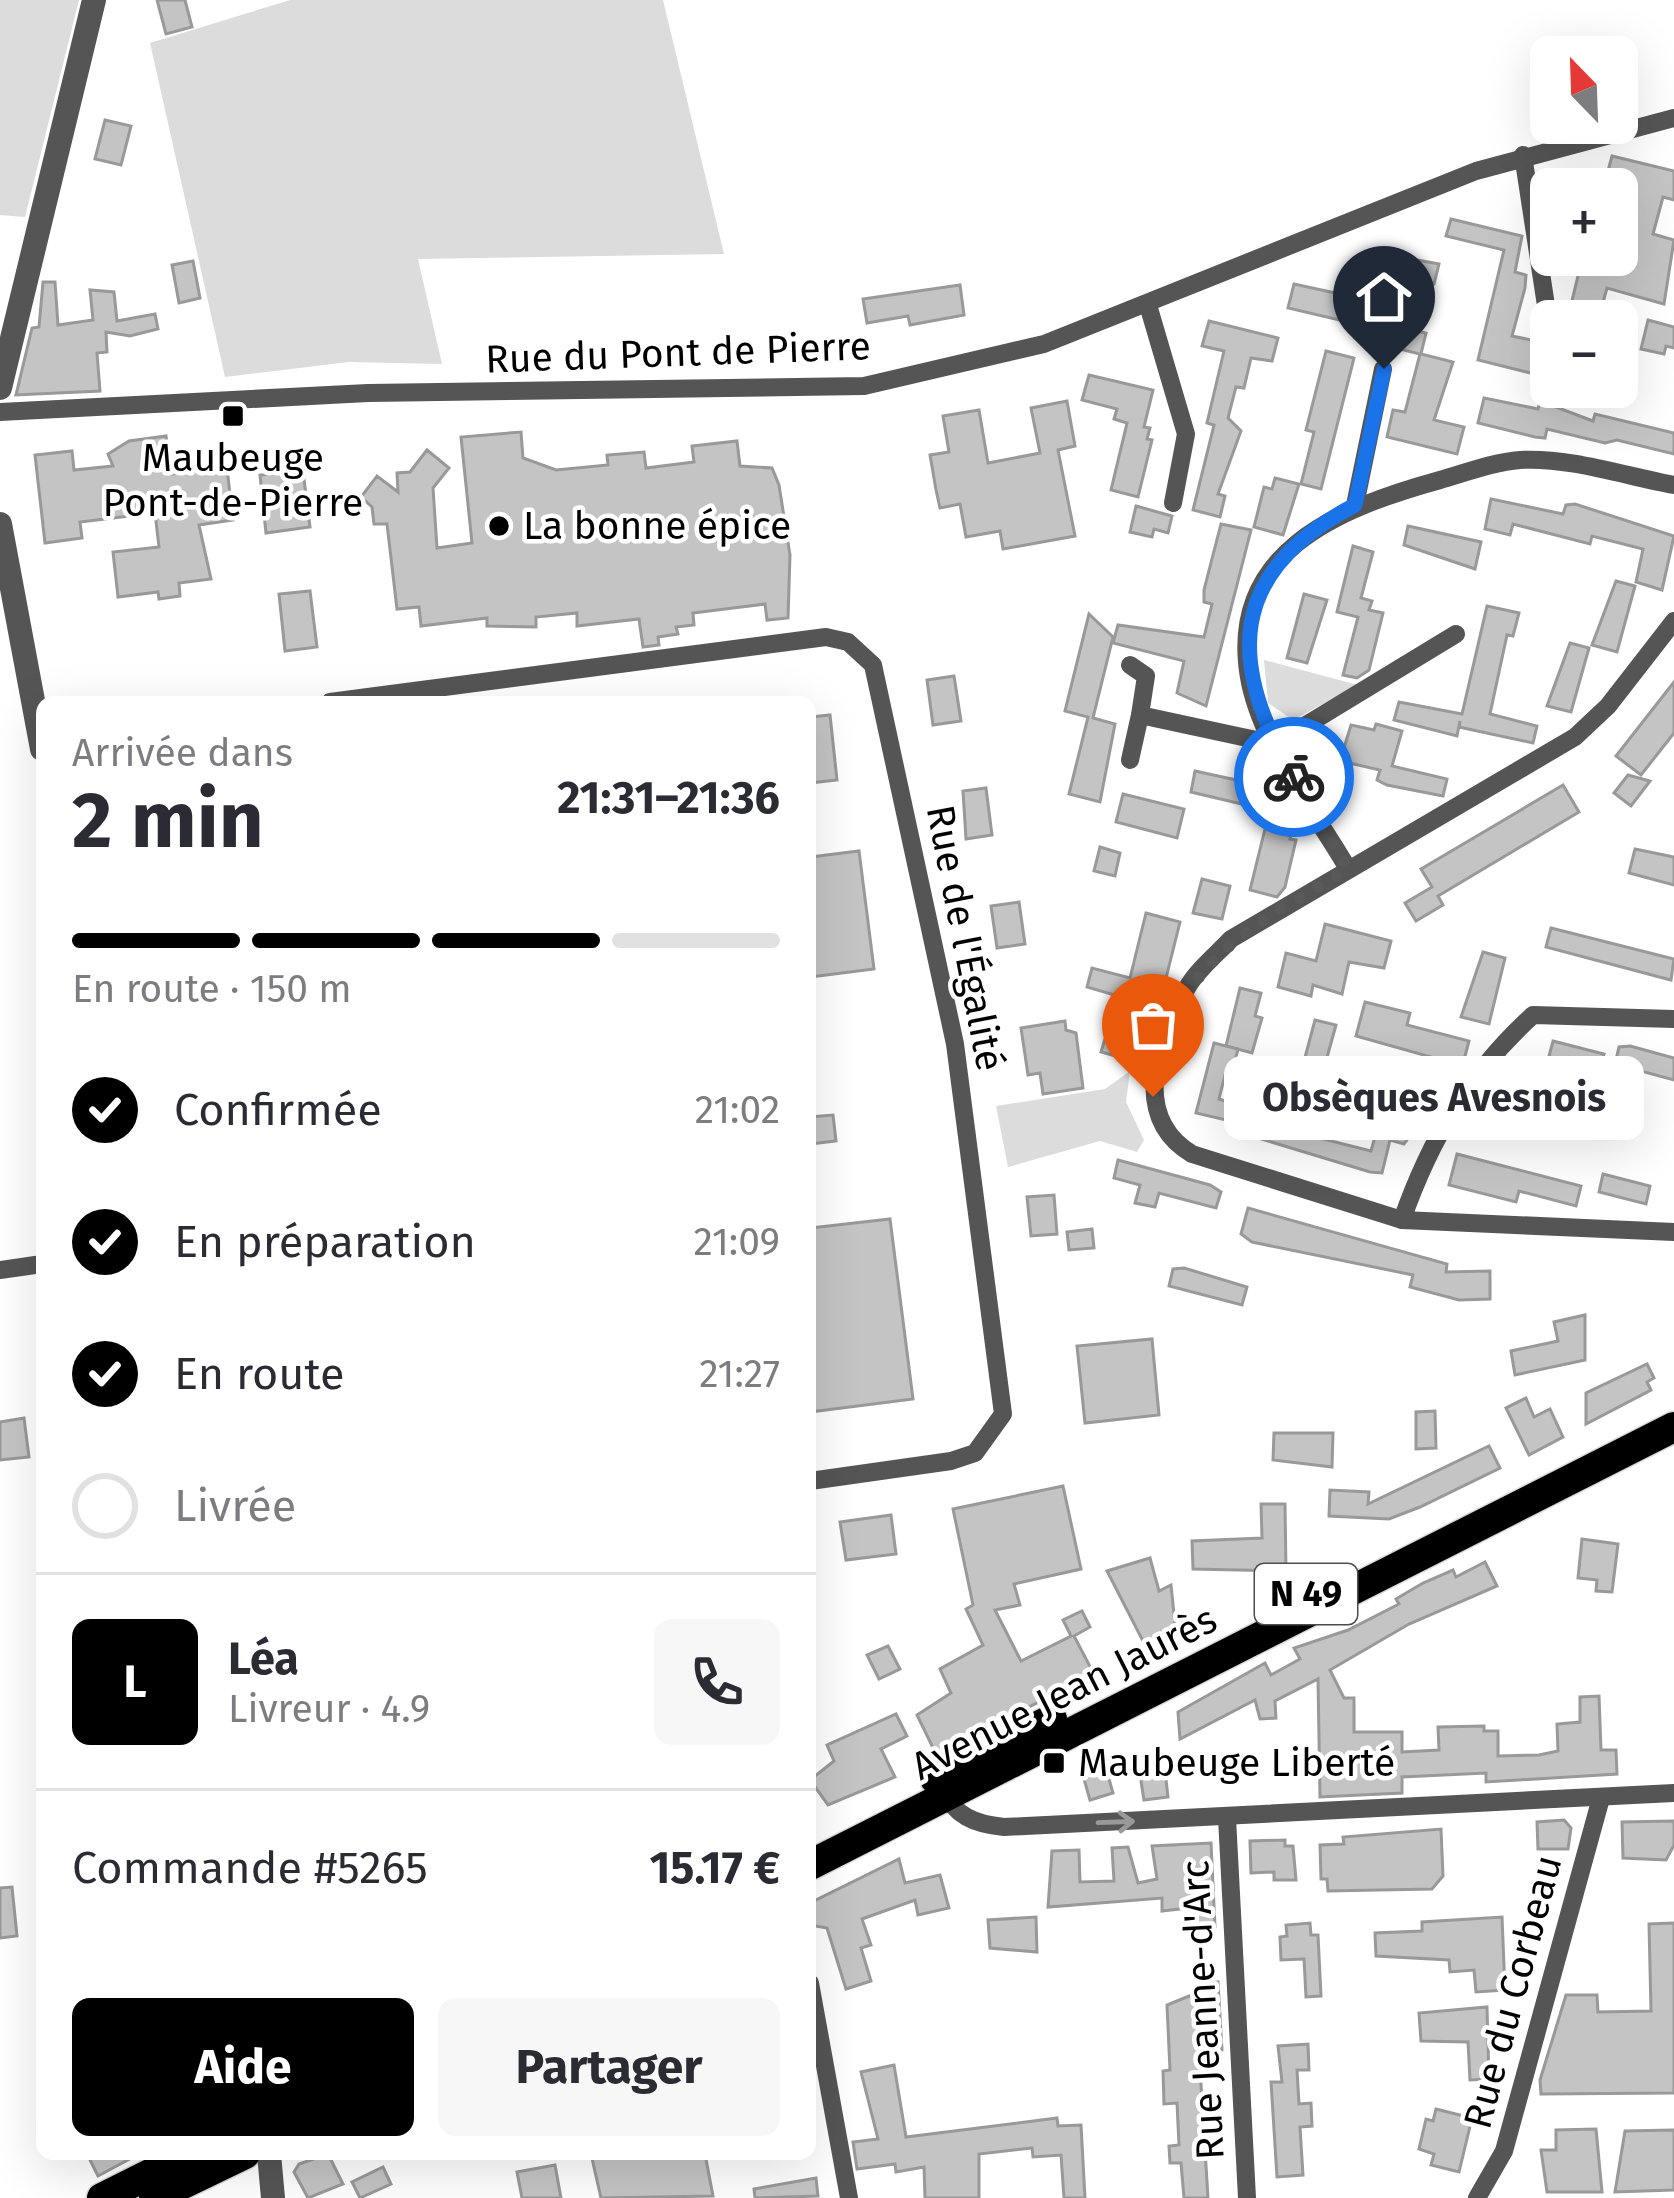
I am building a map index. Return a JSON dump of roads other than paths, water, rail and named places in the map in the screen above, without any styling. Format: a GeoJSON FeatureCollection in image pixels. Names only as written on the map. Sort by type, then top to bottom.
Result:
{"type":"FeatureCollection","features":[{"type":"Feature","properties":{"kind":"main road","name":"Avenue Jean Jaurès"},"geometry":{"type":"LineString","coordinates":[[816,1860],[940,1788],[1674,1406]]}},
{"type":"Feature","properties":{"kind":"main road","name":"Avenue Jean Jaurès"},"geometry":{"type":"LineString","coordinates":[[816,1840],[940,1788],[1674,1427]]}},
{"type":"Feature","properties":{"kind":"main road"},"geometry":{"type":"LineString","coordinates":[[102,2198],[178,2160]]}},
{"type":"Feature","properties":{"kind":"main road"},"geometry":{"type":"LineString","coordinates":[[154,2198],[233,2160]]}},
{"type":"Feature","properties":{"kind":"street"},"geometry":{"type":"LineString","coordinates":[[0,388],[94,0]]}},
{"type":"Feature","properties":{"kind":"street","name":"Rue du Pont de Pierre"},"geometry":{"type":"LineString","coordinates":[[0,412],[368,393],[864,386],[1000,357],[1148,305],[1523,155],[1674,118]]}},
{"type":"Feature","properties":{"kind":"street"},"geometry":{"type":"LineString","coordinates":[[1523,155],[1545,300]]}},
{"type":"Feature","properties":{"kind":"street"},"geometry":{"type":"LineString","coordinates":[[1148,305],[1186,434],[1173,503]]}},
{"type":"Feature","properties":{"kind":"street"},"geometry":{"type":"LineString","coordinates":[[1355,505],[1384,369]]}},
{"type":"Feature","properties":{"kind":"street"},"geometry":{"type":"LineString","coordinates":[[1348,869],[1275,744],[1255,700],[1248,665],[1259,594],[1292,546],[1355,505],[1516,460],[1674,484]]}},
{"type":"Feature","properties":{"kind":"street"},"geometry":{"type":"LineString","coordinates":[[0,524],[36,716]]}},
{"type":"Feature","properties":{"kind":"street"},"geometry":{"type":"LineString","coordinates":[[1674,621],[1608,706],[1575,736],[1231,939],[1188,985],[1158,1054],[1153,1097],[1158,1118],[1176,1144],[1235,1169],[1402,1220],[1674,1232]]}},
{"type":"Feature","properties":{"kind":"street"},"geometry":{"type":"LineString","coordinates":[[1141,715],[1275,744],[1456,634]]}},
{"type":"Feature","properties":{"kind":"street","name":"Rue de l'Égalité"},"geometry":{"type":"LineString","coordinates":[[379,696],[826,637],[848,642],[873,665],[955,1043],[1004,1414],[975,1453],[928,1466],[816,1479]]}},
{"type":"Feature","properties":{"kind":"street"},"geometry":{"type":"LineString","coordinates":[[1130,665],[1146,676],[1130,760]]}},
{"type":"Feature","properties":{"kind":"street"},"geometry":{"type":"LineString","coordinates":[[502,681],[503,696]]}},
{"type":"Feature","properties":{"kind":"street"},"geometry":{"type":"LineString","coordinates":[[1402,1220],[1420,1168],[1457,1097],[1532,1015],[1674,1019]]}},
{"type":"Feature","properties":{"kind":"street"},"geometry":{"type":"LineString","coordinates":[[1343,1067],[1457,1097]]}},
{"type":"Feature","properties":{"kind":"street"},"geometry":{"type":"LineString","coordinates":[[0,1270],[36,1265]]}},
{"type":"Feature","properties":{"kind":"street"},"geometry":{"type":"LineString","coordinates":[[940,1788],[956,1812],[979,1824],[1004,1827],[1674,1793]]}},
{"type":"Feature","properties":{"kind":"street","name":"Rue du Corbeau"},"geometry":{"type":"LineString","coordinates":[[1477,2198],[1504,2151],[1601,1798]]}},
{"type":"Feature","properties":{"kind":"street","name":"Rue Jeanne-d'Arc"},"geometry":{"type":"LineString","coordinates":[[1227,1818],[1247,2198]]}},
{"type":"Feature","properties":{"kind":"street"},"geometry":{"type":"LineString","coordinates":[[816,2016],[849,2198]]}},
{"type":"Feature","properties":{"kind":"street"},"geometry":{"type":"LineString","coordinates":[[270,2160],[273,2198]]}},
{"type":"Feature","properties":{"kind":"place","name":"Maubeuge Pont-de-Pierre"},"geometry":{"type":"Point","coordinates":[233,416]}},
{"type":"Feature","properties":{"kind":"place","name":"La bonne épice"},"geometry":{"type":"Point","coordinates":[499,526]}},
{"type":"Feature","properties":{"kind":"place","name":"Obsèques Avesnois"},"geometry":{"type":"Point","coordinates":[1153,1097]}},
{"type":"Feature","properties":{"kind":"place","name":"Maubeuge Liberté"},"geometry":{"type":"Point","coordinates":[1054,1763]}}]}
